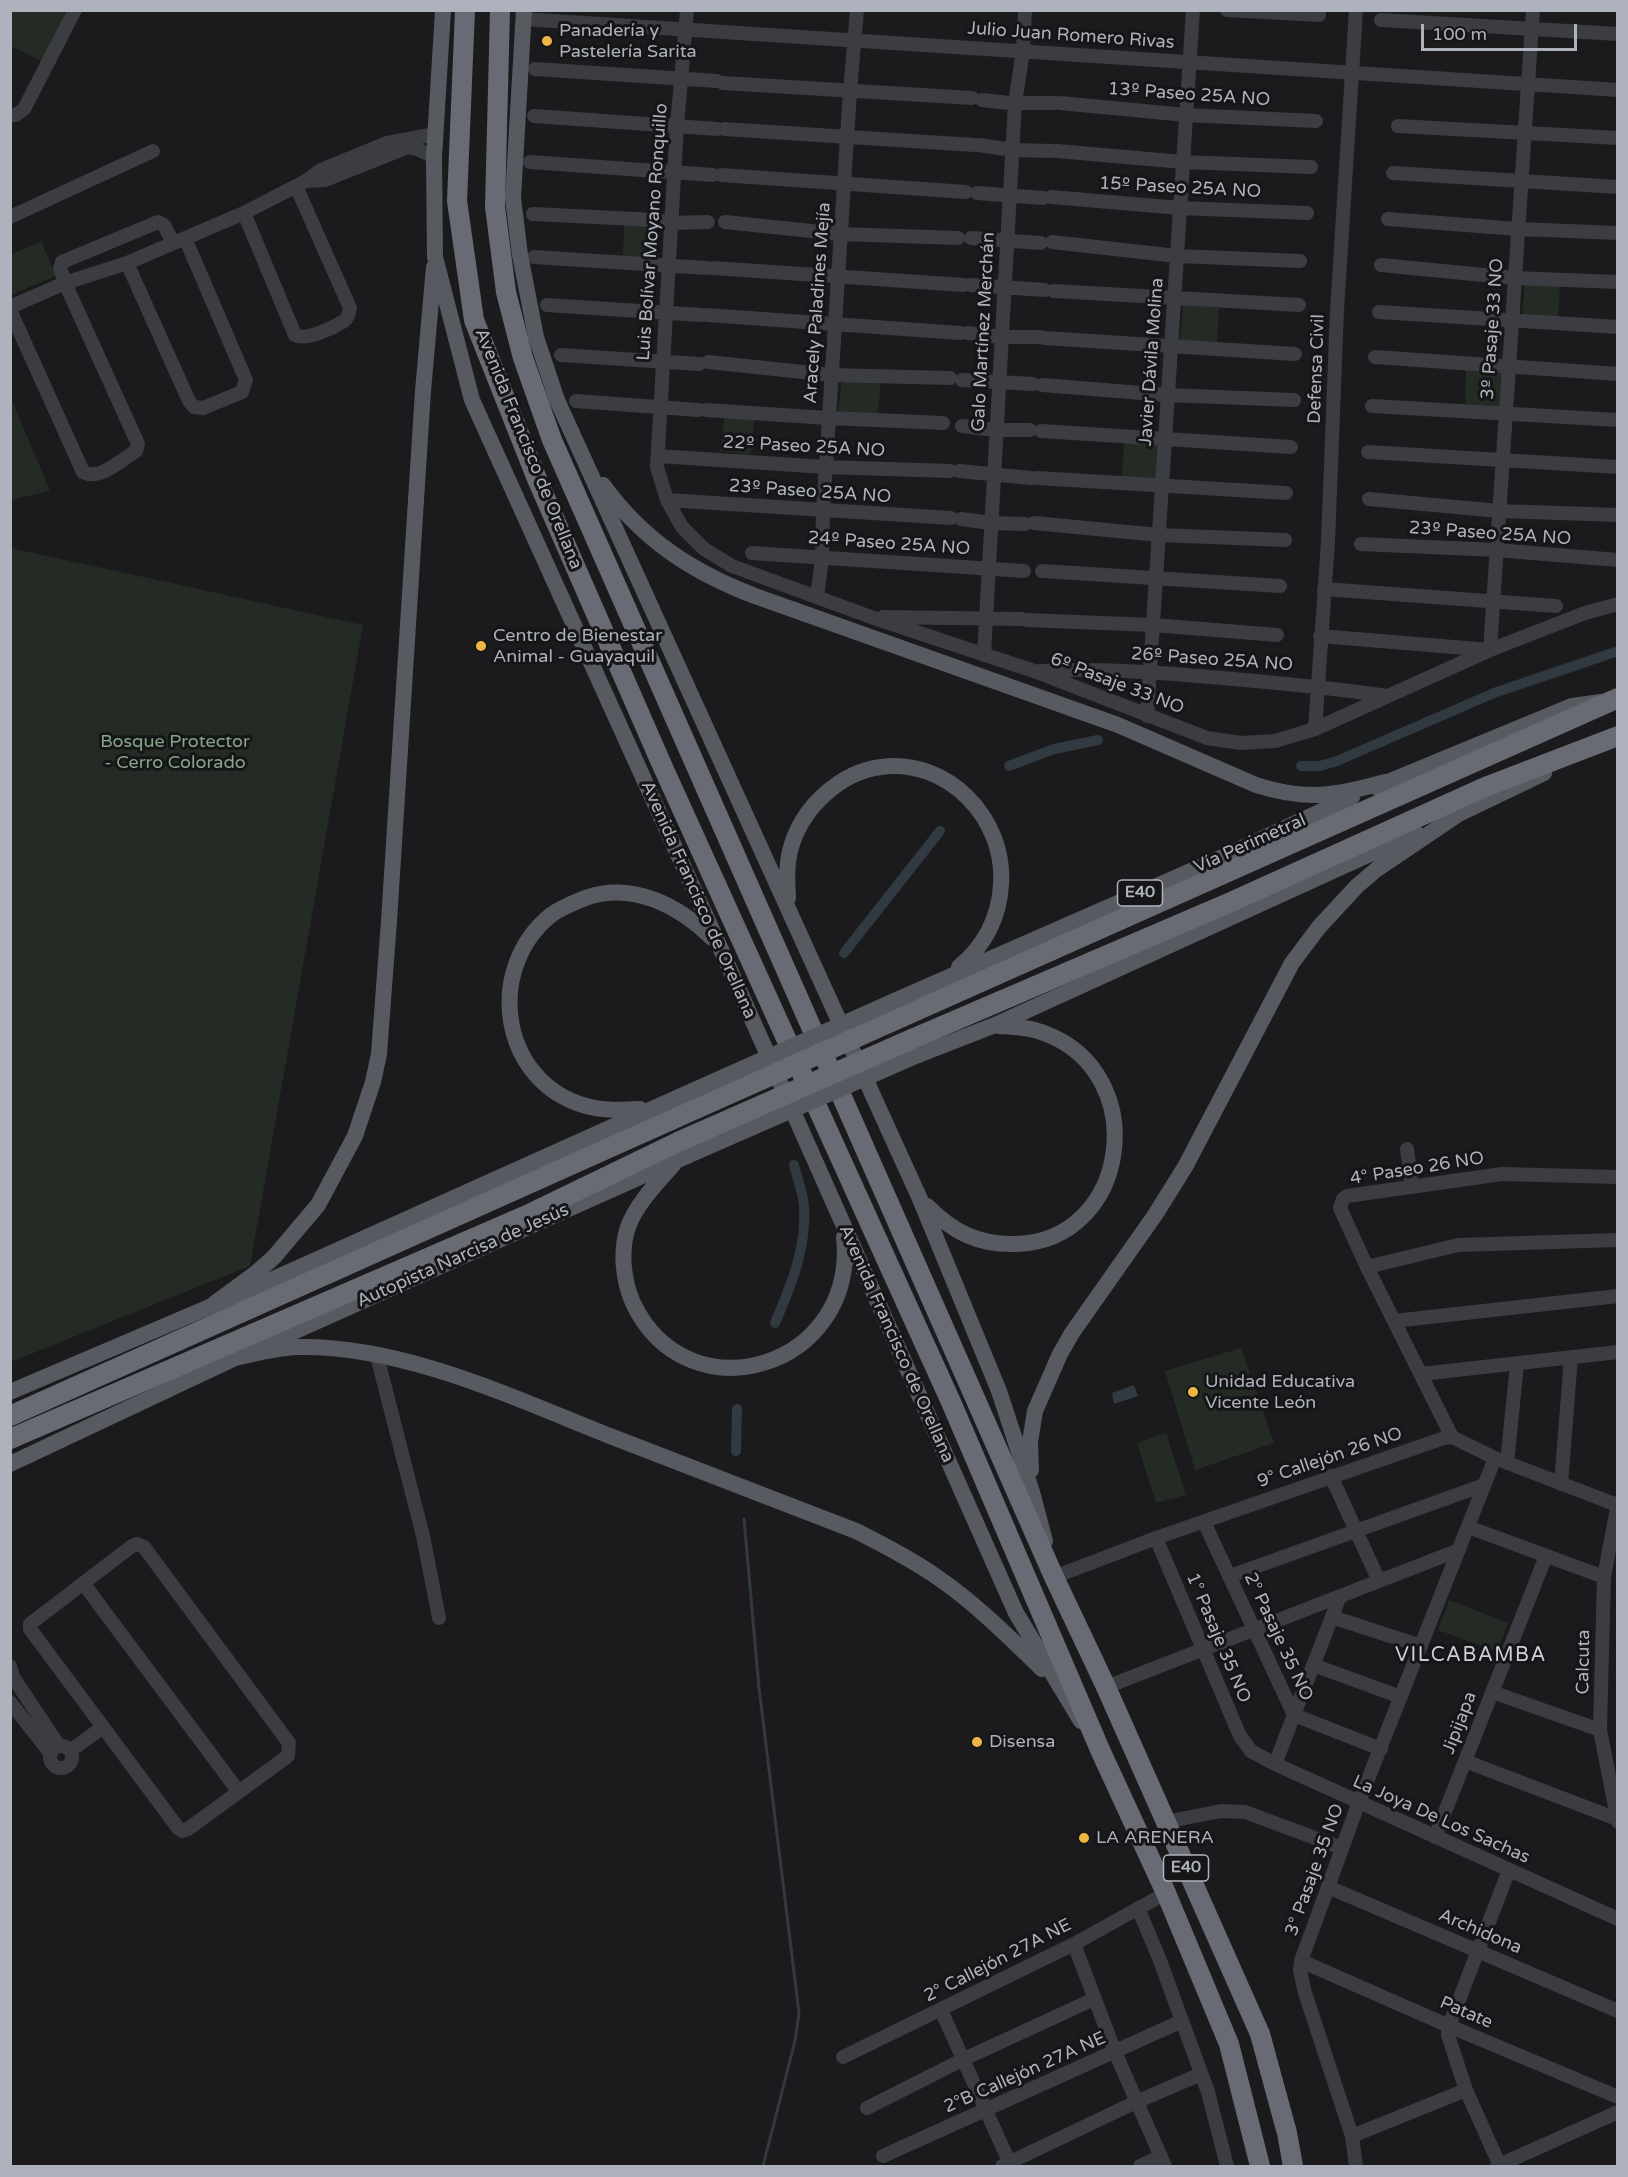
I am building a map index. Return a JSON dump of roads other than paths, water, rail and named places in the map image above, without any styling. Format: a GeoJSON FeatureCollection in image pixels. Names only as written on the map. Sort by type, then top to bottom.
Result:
{"type":"FeatureCollection","features":[{"type":"Feature","properties":{"kind":"highway","name":"Avenida Francisco de Orellana"},"geometry":{"type":"LineString","coordinates":[[465,10],[457,201],[474,320],[537,479],[662,765],[946,1391],[1101,1752],[1166,1893],[1228,2044],[1260,2166]]}},
{"type":"Feature","properties":{"kind":"highway","name":"Avenida Francisco de Orellana"},"geometry":{"type":"LineString","coordinates":[[500,10],[495,207],[506,292],[523,358],[552,440],[1054,1577],[1106,1687],[1260,2034],[1287,2133],[1293,2166]]}},
{"type":"Feature","properties":{"kind":"highway","name":"Vía Perimetral"},"geometry":{"type":"LineString","coordinates":[[898,1009],[1614,699]]}},
{"type":"Feature","properties":{"kind":"highway"},"geometry":{"type":"LineString","coordinates":[[915,1047],[1485,787],[1617,736]]}},
{"type":"Feature","properties":{"kind":"highway"},"geometry":{"type":"LineString","coordinates":[[10,1416],[662,1111],[898,1009]]}},
{"type":"Feature","properties":{"kind":"highway","name":"Autopista Narcisa de Jesús"},"geometry":{"type":"LineString","coordinates":[[10,1439],[526,1215],[682,1152],[915,1047]]}},
{"type":"Feature","properties":{"kind":"main road","name":"Avenida Francisco de Orellana"},"geometry":{"type":"LineString","coordinates":[[443,10],[434,157],[435,257],[472,400],[719,945],[1016,1613],[1056,1682],[1101,1752]]}},
{"type":"Feature","properties":{"kind":"main road","name":"Avenida Francisco de Orellana"},"geometry":{"type":"LineString","coordinates":[[523,15],[513,198],[520,255],[536,337],[557,400],[920,1199],[999,1391],[1032,1492],[1054,1577]]}},
{"type":"Feature","properties":{"kind":"main road"},"geometry":{"type":"LineString","coordinates":[[214,1304],[274,1257],[318,1205],[355,1136],[373,1082],[379,1054],[424,380],[435,257]]}},
{"type":"Feature","properties":{"kind":"main road"},"geometry":{"type":"LineString","coordinates":[[584,458],[616,502],[648,535],[693,568],[722,584],[1118,725],[1276,791],[1326,795],[1346,793],[1385,782]]}},
{"type":"Feature","properties":{"kind":"main road","name":"Vía Perimetral"},"geometry":{"type":"LineString","coordinates":[[898,1009],[949,976],[1218,859],[1385,782],[1572,706],[1614,699]]}},
{"type":"Feature","properties":{"kind":"main road"},"geometry":{"type":"LineString","coordinates":[[915,1047],[995,1025],[1457,815],[1542,774],[1617,744]]}},
{"type":"Feature","properties":{"kind":"main road"},"geometry":{"type":"LineString","coordinates":[[788,908],[787,868],[792,844],[804,820],[822,797],[849,778],[879,767],[909,768],[939,778],[966,795],[985,818],[998,844],[1002,872],[999,900],[986,937],[971,957],[949,976]]}},
{"type":"Feature","properties":{"kind":"main road"},"geometry":{"type":"LineString","coordinates":[[1032,1492],[1030,1442],[1033,1425],[1040,1396],[1060,1354],[1185,1167],[1292,963],[1319,927],[1358,886],[1377,869],[1457,815]]}},
{"type":"Feature","properties":{"kind":"main road"},"geometry":{"type":"LineString","coordinates":[[662,1111],[617,1111],[585,1106],[557,1093],[535,1075],[520,1051],[511,1025],[509,996],[517,961],[531,936],[552,914],[576,901],[609,893],[627,892],[669,905],[692,919],[719,945]]}},
{"type":"Feature","properties":{"kind":"main road"},"geometry":{"type":"LineString","coordinates":[[920,1199],[944,1223],[959,1232],[989,1242],[1021,1244],[1047,1238],[1074,1223],[1094,1201],[1108,1176],[1115,1147],[1115,1120],[1107,1094],[1092,1068],[1069,1046],[1044,1033],[995,1025]]}},
{"type":"Feature","properties":{"kind":"main road"},"geometry":{"type":"LineString","coordinates":[[10,1392],[662,1111]]}},
{"type":"Feature","properties":{"kind":"main road"},"geometry":{"type":"LineString","coordinates":[[682,1152],[633,1215],[624,1241],[624,1271],[630,1297],[645,1322],[665,1343],[691,1359],[718,1367],[745,1367],[779,1357],[802,1344],[829,1315],[837,1294],[845,1256],[842,1224]]}},
{"type":"Feature","properties":{"kind":"main road","name":"Autopista Narcisa de Jesús"},"geometry":{"type":"LineString","coordinates":[[10,1464],[682,1152]]}},
{"type":"Feature","properties":{"kind":"main road"},"geometry":{"type":"LineString","coordinates":[[235,1358],[272,1349],[299,1347],[377,1356],[435,1370],[480,1385],[856,1531],[921,1566],[964,1597],[1056,1682]]}},
{"type":"Feature","properties":{"kind":"street"},"geometry":{"type":"LineString","coordinates":[[10,115],[16,115],[24,109],[75,10]]}},
{"type":"Feature","properties":{"kind":"street","name":"Luis Bolívar Moyano Ronquillo"},"geometry":{"type":"LineString","coordinates":[[658,456],[674,172],[687,10]]}},
{"type":"Feature","properties":{"kind":"street","name":"Aracely Paladines Mejía"},"geometry":{"type":"LineString","coordinates":[[817,597],[822,558],[828,418],[857,10]]}},
{"type":"Feature","properties":{"kind":"street","name":"Galo Martínez Merchán"},"geometry":{"type":"LineString","coordinates":[[984,655],[1009,196],[1015,103],[1023,51],[1025,10]]}},
{"type":"Feature","properties":{"kind":"street","name":"Javier Dávila Molina"},"geometry":{"type":"LineString","coordinates":[[1147,716],[1193,10]]}},
{"type":"Feature","properties":{"kind":"street"},"geometry":{"type":"LineString","coordinates":[[1227,10],[1319,15]]}},
{"type":"Feature","properties":{"kind":"street","name":"Defensa Civil"},"geometry":{"type":"LineString","coordinates":[[1315,729],[1333,447],[1332,403],[1356,10]]}},
{"type":"Feature","properties":{"kind":"street","name":"3º Pasaje 33 NO"},"geometry":{"type":"LineString","coordinates":[[1490,650],[1533,10]]}},
{"type":"Feature","properties":{"kind":"street","name":"Julio Juan Romero Rivas"},"geometry":{"type":"LineString","coordinates":[[523,15],[686,29],[1617,90]]}},
{"type":"Feature","properties":{"kind":"street"},"geometry":{"type":"LineString","coordinates":[[1381,20],[1617,34]]}},
{"type":"Feature","properties":{"kind":"street","name":"13º Paseo 25A NO"},"geometry":{"type":"LineString","coordinates":[[535,69],[1015,103],[1057,103],[1186,115],[1316,121]]}},
{"type":"Feature","properties":{"kind":"street"},"geometry":{"type":"LineString","coordinates":[[534,116],[976,145],[1012,150],[1055,151],[1183,162],[1311,167]]}},
{"type":"Feature","properties":{"kind":"street"},"geometry":{"type":"LineString","coordinates":[[1398,126],[1617,138]]}},
{"type":"Feature","properties":{"kind":"street"},"geometry":{"type":"LineString","coordinates":[[127,263],[189,401],[194,407],[203,408],[242,392],[246,380],[179,241],[164,225],[158,222],[65,260],[60,268],[65,283],[138,444],[135,451],[98,475],[89,476],[83,472],[10,308],[65,283],[127,263],[179,241],[244,213],[321,170],[387,143],[407,143],[435,134]]}},
{"type":"Feature","properties":{"kind":"street"},"geometry":{"type":"LineString","coordinates":[[407,143],[434,157]]}},
{"type":"Feature","properties":{"kind":"street"},"geometry":{"type":"LineString","coordinates":[[10,217],[153,151]]}},
{"type":"Feature","properties":{"kind":"street","name":"15º Paseo 25A NO"},"geometry":{"type":"LineString","coordinates":[[530,162],[1180,208],[1307,213]]}},
{"type":"Feature","properties":{"kind":"street"},"geometry":{"type":"LineString","coordinates":[[1393,173],[1617,187]]}},
{"type":"Feature","properties":{"kind":"street"},"geometry":{"type":"LineString","coordinates":[[244,213],[295,335],[301,338],[309,337],[345,321],[351,308],[301,183]]}},
{"type":"Feature","properties":{"kind":"street"},"geometry":{"type":"LineString","coordinates":[[533,214],[671,223],[708,222]]}},
{"type":"Feature","properties":{"kind":"street"},"geometry":{"type":"LineString","coordinates":[[1388,219],[1518,229],[1617,233]]}},
{"type":"Feature","properties":{"kind":"street"},"geometry":{"type":"LineString","coordinates":[[725,222],[840,234],[1008,239],[1177,256],[1300,261]]}},
{"type":"Feature","properties":{"kind":"street"},"geometry":{"type":"LineString","coordinates":[[534,257],[1174,299],[1299,305]]}},
{"type":"Feature","properties":{"kind":"street"},"geometry":{"type":"LineString","coordinates":[[1381,265],[1514,278],[1617,282]]}},
{"type":"Feature","properties":{"kind":"street"},"geometry":{"type":"LineString","coordinates":[[548,305],[963,333],[1001,338],[1171,345],[1295,354]]}},
{"type":"Feature","properties":{"kind":"street"},"geometry":{"type":"LineString","coordinates":[[1379,312],[1617,327]]}},
{"type":"Feature","properties":{"kind":"street"},"geometry":{"type":"LineString","coordinates":[[561,355],[663,363],[704,363],[831,375],[956,379],[1167,395],[1294,399]]}},
{"type":"Feature","properties":{"kind":"street"},"geometry":{"type":"LineString","coordinates":[[1375,357],[1617,374]]}},
{"type":"Feature","properties":{"kind":"street"},"geometry":{"type":"LineString","coordinates":[[576,401],[828,418],[943,423]]}},
{"type":"Feature","properties":{"kind":"street"},"geometry":{"type":"LineString","coordinates":[[1372,406],[1617,420]]}},
{"type":"Feature","properties":{"kind":"street"},"geometry":{"type":"LineString","coordinates":[[962,426],[996,430],[1035,430],[1291,447]]}},
{"type":"Feature","properties":{"kind":"street"},"geometry":{"type":"LineString","coordinates":[[1368,452],[1617,467]]}},
{"type":"Feature","properties":{"kind":"street","name":"22º Paseo 25A NO"},"geometry":{"type":"LineString","coordinates":[[658,456],[825,467],[954,471],[1286,493]]}},
{"type":"Feature","properties":{"kind":"street","name":"6º Pasaje 33 NO"},"geometry":{"type":"LineString","coordinates":[[658,456],[657,467],[667,500],[682,527],[704,549],[732,566],[1034,671],[1207,738],[1241,743],[1275,741],[1315,729],[1490,650],[1585,613],[1617,604]]}},
{"type":"Feature","properties":{"kind":"street"},"geometry":{"type":"LineString","coordinates":[[1369,499],[1499,511],[1617,515]]}},
{"type":"Feature","properties":{"kind":"street","name":"23º Paseo 25A NO"},"geometry":{"type":"LineString","coordinates":[[667,500],[956,518],[991,523],[1030,523],[1159,535],[1285,540]]}},
{"type":"Feature","properties":{"kind":"street","name":"23º Paseo 25A NO"},"geometry":{"type":"LineString","coordinates":[[1361,544],[1496,550],[1617,560]]}},
{"type":"Feature","properties":{"kind":"street","name":"24º Paseo 25A NO"},"geometry":{"type":"LineString","coordinates":[[752,553],[1024,571]]}},
{"type":"Feature","properties":{"kind":"street"},"geometry":{"type":"LineString","coordinates":[[1042,571],[1280,586]]}},
{"type":"Feature","properties":{"kind":"street"},"geometry":{"type":"LineString","coordinates":[[1324,589],[1556,606]]}},
{"type":"Feature","properties":{"kind":"street"},"geometry":{"type":"LineString","coordinates":[[871,616],[1025,619],[1153,625],[1277,635]]}},
{"type":"Feature","properties":{"kind":"street"},"geometry":{"type":"LineString","coordinates":[[1320,636],[1490,650]]}},
{"type":"Feature","properties":{"kind":"street","name":"26º Paseo 25A NO"},"geometry":{"type":"LineString","coordinates":[[1034,671],[1085,669],[1150,672],[1317,686],[1387,696]]}},
{"type":"Feature","properties":{"kind":"street"},"geometry":{"type":"LineString","coordinates":[[1407,1149],[1412,1186]]}},
{"type":"Feature","properties":{"kind":"street","name":"4° Paseo 26 NO"},"geometry":{"type":"LineString","coordinates":[[1452,1437],[1367,1267],[1340,1208],[1343,1199],[1347,1196],[1502,1174],[1617,1177]]}},
{"type":"Feature","properties":{"kind":"street"},"geometry":{"type":"LineString","coordinates":[[1367,1267],[1458,1245],[1617,1240]]}},
{"type":"Feature","properties":{"kind":"street"},"geometry":{"type":"LineString","coordinates":[[1394,1322],[1617,1296]]}},
{"type":"Feature","properties":{"kind":"street"},"geometry":{"type":"LineString","coordinates":[[1421,1374],[1617,1352]]}},
{"type":"Feature","properties":{"kind":"street"},"geometry":{"type":"LineString","coordinates":[[377,1356],[423,1536],[439,1618]]}},
{"type":"Feature","properties":{"kind":"street"},"geometry":{"type":"LineString","coordinates":[[1561,1484],[1571,1357]]}},
{"type":"Feature","properties":{"kind":"street","name":"3° Pasaje 35 NO"},"geometry":{"type":"LineString","coordinates":[[1356,2166],[1352,2136],[1305,1994],[1300,1970],[1301,1961],[1341,1848],[1484,1485],[1501,1460],[1517,1364]]}},
{"type":"Feature","properties":{"kind":"street"},"geometry":{"type":"LineString","coordinates":[[1452,1437],[1501,1460],[1617,1504]]}},
{"type":"Feature","properties":{"kind":"street","name":"9° Callejón 26 NO"},"geometry":{"type":"LineString","coordinates":[[1054,1577],[1331,1476],[1452,1437]]}},
{"type":"Feature","properties":{"kind":"street"},"geometry":{"type":"LineString","coordinates":[[1331,1476],[1378,1581]]}},
{"type":"Feature","properties":{"kind":"street"},"geometry":{"type":"LineString","coordinates":[[1230,1576],[1484,1485]]}},
{"type":"Feature","properties":{"kind":"street","name":"Calcuta"},"geometry":{"type":"LineString","coordinates":[[1617,1504],[1614,1536],[1604,1577],[1600,1730],[1615,1797],[1617,1820]]}},
{"type":"Feature","properties":{"kind":"street","name":"2° Pasaje 35 NO"},"geometry":{"type":"LineString","coordinates":[[1204,1522],[1294,1715],[1381,1749]]}},
{"type":"Feature","properties":{"kind":"street"},"geometry":{"type":"LineString","coordinates":[[1468,1527],[1604,1577]]}},
{"type":"Feature","properties":{"kind":"street","name":"1° Pasaje 35 NO"},"geometry":{"type":"LineString","coordinates":[[1156,1538],[1240,1736],[1251,1751]]}},
{"type":"Feature","properties":{"kind":"street"},"geometry":{"type":"LineString","coordinates":[[137,1544],[144,1547],[289,1743],[288,1756],[188,1829],[182,1831],[103,1727],[30,1629],[30,1624],[137,1544]]}},
{"type":"Feature","properties":{"kind":"street"},"geometry":{"type":"LineString","coordinates":[[1106,1687],[1459,1550]]}},
{"type":"Feature","properties":{"kind":"street","name":"Jipijapa"},"geometry":{"type":"LineString","coordinates":[[1435,1837],[1546,1556]]}},
{"type":"Feature","properties":{"kind":"street"},"geometry":{"type":"LineString","coordinates":[[83,1583],[239,1792]]}},
{"type":"Feature","properties":{"kind":"street"},"geometry":{"type":"LineString","coordinates":[[1275,1764],[1340,1596]]}},
{"type":"Feature","properties":{"kind":"street"},"geometry":{"type":"LineString","coordinates":[[1332,1617],[1421,1646]]}},
{"type":"Feature","properties":{"kind":"street"},"geometry":{"type":"LineString","coordinates":[[1313,1665],[1401,1697]]}},
{"type":"Feature","properties":{"kind":"street"},"geometry":{"type":"LineString","coordinates":[[10,1666],[13,1677],[60,1750]]}},
{"type":"Feature","properties":{"kind":"street"},"geometry":{"type":"LineString","coordinates":[[1492,1692],[1600,1730]]}},
{"type":"Feature","properties":{"kind":"street"},"geometry":{"type":"LineString","coordinates":[[10,1702],[60,1750]]}},
{"type":"Feature","properties":{"kind":"street"},"geometry":{"type":"LineString","coordinates":[[60,1750],[103,1727]]}},
{"type":"Feature","properties":{"kind":"street","name":"La Joya De Los Sachas"},"geometry":{"type":"LineString","coordinates":[[1251,1751],[1275,1764],[1617,1919]]}},
{"type":"Feature","properties":{"kind":"street"},"geometry":{"type":"LineString","coordinates":[[1465,1761],[1617,1820]]}},
{"type":"Feature","properties":{"kind":"street"},"geometry":{"type":"LineString","coordinates":[[1165,1822],[1233,1811],[1245,1812],[1341,1848]]}},
{"type":"Feature","properties":{"kind":"street"},"geometry":{"type":"LineString","coordinates":[[1509,1870],[1449,2026],[1448,2036],[1466,2090],[1499,2166],[1617,2112]]}},
{"type":"Feature","properties":{"kind":"street","name":"Archidona"},"geometry":{"type":"LineString","coordinates":[[1328,1887],[1617,2012]]}},
{"type":"Feature","properties":{"kind":"street","name":"2° Callejón 27A NE"},"geometry":{"type":"LineString","coordinates":[[843,2057],[1074,1944],[1166,1893]]}},
{"type":"Feature","properties":{"kind":"street"},"geometry":{"type":"LineString","coordinates":[[1138,1908],[1201,2074],[1227,2166]]}},
{"type":"Feature","properties":{"kind":"street"},"geometry":{"type":"LineString","coordinates":[[1074,1944],[1115,2052],[1163,2161],[1140,2166]]}},
{"type":"Feature","properties":{"kind":"street","name":"Patate"},"geometry":{"type":"LineString","coordinates":[[1301,1961],[1617,2097]]}},
{"type":"Feature","properties":{"kind":"street"},"geometry":{"type":"LineString","coordinates":[[867,2108],[964,2059],[1094,1999]]}},
{"type":"Feature","properties":{"kind":"street"},"geometry":{"type":"LineString","coordinates":[[942,2010],[986,2110],[1007,2165],[1136,2102],[1201,2074]]}},
{"type":"Feature","properties":{"kind":"street","name":"2°B Callejón 27A NE"},"geometry":{"type":"LineString","coordinates":[[883,2156],[1182,2021]]}},
{"type":"Feature","properties":{"kind":"street"},"geometry":{"type":"LineString","coordinates":[[1352,2136],[1466,2090]]}},
{"type":"Feature","properties":{"kind":"waterway"},"geometry":{"type":"LineString","coordinates":[[1301,766],[1320,766],[1337,761],[1494,693],[1618,651]]}},
{"type":"Feature","properties":{"kind":"waterway"},"geometry":{"type":"LineString","coordinates":[[1009,766],[1054,749],[1098,740]]}},
{"type":"Feature","properties":{"kind":"waterway"},"geometry":{"type":"LineString","coordinates":[[844,953],[940,831]]}},
{"type":"Feature","properties":{"kind":"waterway"},"geometry":{"type":"LineString","coordinates":[[775,1323],[797,1266],[803,1236],[803,1201],[794,1165]]}},
{"type":"Feature","properties":{"kind":"waterway"},"geometry":{"type":"LineString","coordinates":[[736,1451],[737,1409]]}},
{"type":"Feature","properties":{"kind":"waterway"},"geometry":{"type":"LineString","coordinates":[[744,1519],[759,1688],[799,2013],[795,2041],[763,2166]]}},
{"type":"Feature","properties":{"kind":"place","name":"Panadería y Pastelería Sarita"},"geometry":{"type":"Point","coordinates":[547,41]}},
{"type":"Feature","properties":{"kind":"place","name":"Centro de Bienestar Animal - Guayaquil"},"geometry":{"type":"Point","coordinates":[481,646]}},
{"type":"Feature","properties":{"kind":"place","name":"Unidad Educativa Vicente León"},"geometry":{"type":"Point","coordinates":[1193,1392]}},
{"type":"Feature","properties":{"kind":"place","name":"Disensa"},"geometry":{"type":"Point","coordinates":[977,1742]}},
{"type":"Feature","properties":{"kind":"place","name":"LA ARENERA"},"geometry":{"type":"Point","coordinates":[1084,1838]}},
{"type":"Feature","properties":{"kind":"district","name":"VILCABAMBA"},"geometry":{"type":"Point","coordinates":[1471,1656]}},
{"type":"Feature","properties":{"kind":"park label","name":"Bosque Protector - Cerro Colorado"},"geometry":{"type":"Point","coordinates":[175,752]}}]}
